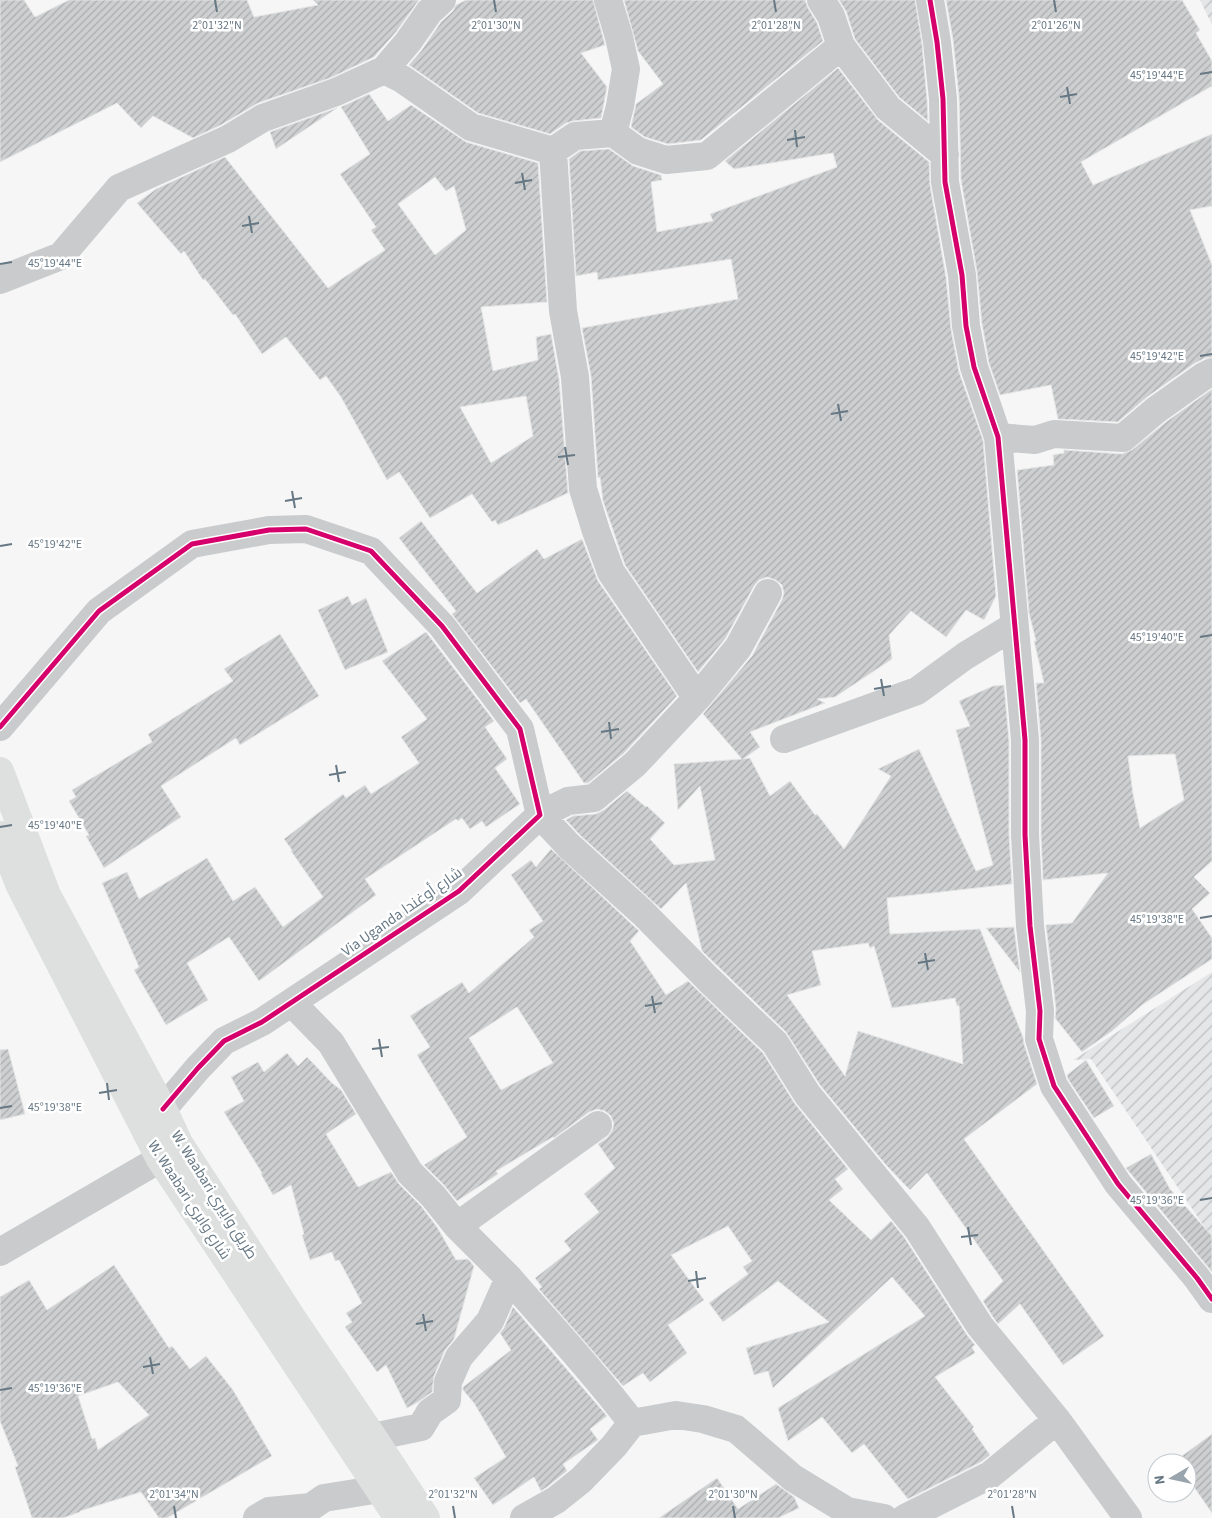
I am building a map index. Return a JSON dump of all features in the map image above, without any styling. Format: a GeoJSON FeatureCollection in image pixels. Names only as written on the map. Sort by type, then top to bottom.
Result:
{"type":"FeatureCollection","features":[{"type":"Feature","properties":{"kind":"main road","name":"W. Waabari طريق وابيري"},"geometry":{"type":"LineString","coordinates":[[0,771],[47,895],[163,1109],[169,1151],[293,1319],[426,1518]]}},
{"type":"Feature","properties":{"kind":"main road","name":"W. Waabari شارع وابري"},"geometry":{"type":"LineString","coordinates":[[0,835],[19,884],[169,1151],[398,1518]]}},
{"type":"Feature","properties":{"kind":"street"},"geometry":{"type":"LineString","coordinates":[[0,280],[61,256],[119,188],[228,139],[263,118],[336,92],[384,70],[408,42],[429,12],[442,0]]}},
{"type":"Feature","properties":{"kind":"street"},"geometry":{"type":"LineString","coordinates":[[608,0],[620,37],[626,69],[613,133]]}},
{"type":"Feature","properties":{"kind":"street"},"geometry":{"type":"LineString","coordinates":[[820,0],[831,16],[841,46],[888,108],[945,155]]}},
{"type":"Feature","properties":{"kind":"street"},"geometry":{"type":"LineString","coordinates":[[930,0],[938,42],[944,99],[946,182],[962,275],[966,326],[974,367],[998,437],[1025,740],[1025,835],[1030,926],[1040,1011],[1039,1038],[1054,1086],[1118,1184],[1197,1278],[1212,1299]]}},
{"type":"Feature","properties":{"kind":"street"},"geometry":{"type":"LineString","coordinates":[[384,70],[402,79],[471,128],[552,151],[575,136],[613,133],[638,151],[666,160],[707,156],[841,46]]}},
{"type":"Feature","properties":{"kind":"street"},"geometry":{"type":"LineString","coordinates":[[552,151],[563,311],[575,377],[583,488],[611,572],[696,698]]}},
{"type":"Feature","properties":{"kind":"street"},"geometry":{"type":"LineString","coordinates":[[998,437],[1035,440],[1054,434],[1123,438],[1156,410],[1212,372]]}},
{"type":"Feature","properties":{"kind":"street"},"geometry":{"type":"LineString","coordinates":[[0,727],[98,611],[192,544],[269,530],[306,529],[371,551],[442,626],[520,729],[540,815],[775,1043],[807,1094],[917,1228],[980,1326],[1058,1420],[1128,1518]]}},
{"type":"Feature","properties":{"kind":"street","name":"Via Uganda شارع أوغندا"},"geometry":{"type":"LineString","coordinates":[[163,1109],[224,1040],[262,1022],[459,892],[540,815],[568,801],[594,798],[635,764],[696,698],[738,648],[768,593]]}},
{"type":"Feature","properties":{"kind":"street"},"geometry":{"type":"LineString","coordinates":[[784,739],[917,691],[965,656],[1014,626]]}},
{"type":"Feature","properties":{"kind":"street"},"geometry":{"type":"LineString","coordinates":[[292,1003],[330,1044],[410,1173],[433,1196],[457,1226],[509,1278],[593,1374],[632,1423]]}},
{"type":"Feature","properties":{"kind":"street"},"geometry":{"type":"LineString","coordinates":[[457,1226],[598,1125]]}},
{"type":"Feature","properties":{"kind":"street"},"geometry":{"type":"LineString","coordinates":[[0,1252],[169,1151]]}},
{"type":"Feature","properties":{"kind":"street"},"geometry":{"type":"LineString","coordinates":[[373,1437],[421,1427],[430,1412],[447,1400],[448,1382],[459,1357],[490,1321],[509,1278]]}},
{"type":"Feature","properties":{"kind":"street"},"geometry":{"type":"LineString","coordinates":[[524,1518],[556,1500],[581,1480],[614,1446],[632,1423],[676,1415],[703,1419],[736,1429],[793,1478],[847,1511],[884,1518]]}},
{"type":"Feature","properties":{"kind":"street"},"geometry":{"type":"LineString","coordinates":[[905,1518],[990,1475],[1058,1420]]}},
{"type":"Feature","properties":{"kind":"street"},"geometry":{"type":"LineString","coordinates":[[257,1518],[269,1511],[311,1507],[324,1498],[380,1489]]}},
{"type":"Feature","properties":{"kind":"shaded area"},"geometry":{"type":"Polygon","coordinates":[[[1200,0],[1212,0],[1212,25],[1200,0]]]}},
{"type":"Feature","properties":{"kind":"shaded area"},"geometry":{"type":"Polygon","coordinates":[[[1212,972],[1212,1238],[1091,1059],[1073,1060],[1212,972]]]}},
{"type":"Feature","properties":{"kind":"building"},"geometry":{"type":"Polygon","coordinates":[[[0,0],[24,0],[35,17],[69,0],[247,0],[254,17],[318,5],[313,0],[419,0],[396,32],[374,57],[330,78],[258,103],[221,125],[193,138],[153,116],[141,128],[117,103],[0,162],[0,0]]]}},
{"type":"Feature","properties":{"kind":"building"},"geometry":{"type":"Polygon","coordinates":[[[466,0],[593,0],[605,45],[581,53],[607,87],[601,118],[566,123],[550,134],[478,113],[409,65],[441,22],[453,11],[456,5],[466,0]]]}},
{"type":"Feature","properties":{"kind":"building"},"geometry":{"type":"Polygon","coordinates":[[[624,0],[805,0],[817,23],[823,41],[701,140],[668,144],[645,137],[631,127],[636,104],[663,84],[638,51],[624,0]]]}},
{"type":"Feature","properties":{"kind":"building"},"geometry":{"type":"Polygon","coordinates":[[[839,0],[915,0],[922,44],[928,121],[899,97],[855,39],[846,11],[839,0]]]}},
{"type":"Feature","properties":{"kind":"building"},"geometry":{"type":"Polygon","coordinates":[[[946,0],[1182,0],[1200,30],[1196,33],[1212,61],[1212,86],[1081,162],[1093,185],[1212,134],[1212,206],[1190,210],[1212,265],[1212,357],[1195,363],[1147,397],[1118,422],[1058,419],[1051,385],[1000,395],[989,363],[982,324],[977,272],[961,180],[959,97],[953,40],[946,0]]]}},
{"type":"Feature","properties":{"kind":"building"},"geometry":{"type":"Polygon","coordinates":[[[838,68],[878,120],[929,162],[930,185],[946,277],[951,329],[959,372],[983,440],[996,596],[984,620],[966,610],[946,637],[911,611],[889,635],[892,659],[835,697],[817,699],[825,703],[750,732],[760,747],[743,759],[750,758],[770,796],[790,781],[815,815],[817,814],[844,849],[891,776],[878,769],[919,749],[976,871],[993,865],[956,730],[970,726],[959,701],[993,686],[1004,685],[1009,741],[1009,835],[1012,884],[887,898],[890,934],[980,929],[1023,1037],[1037,1084],[964,1139],[1104,1336],[1063,1365],[1020,1304],[998,1324],[993,1317],[983,1301],[1003,1281],[927,1173],[910,1190],[886,1165],[820,1085],[786,1032],[702,951],[686,883],[661,909],[566,820],[573,816],[596,814],[604,810],[627,791],[665,823],[650,839],[674,865],[715,860],[700,786],[678,810],[674,764],[742,759],[703,714],[752,656],[784,593],[782,585],[776,580],[767,577],[759,580],[725,639],[698,672],[625,565],[603,501],[600,477],[598,478],[591,376],[582,328],[738,299],[731,259],[598,280],[597,272],[576,276],[569,159],[580,151],[609,149],[633,166],[661,175],[662,180],[651,182],[657,232],[713,221],[710,214],[837,167],[833,153],[734,169],[725,161],[838,68]],[[868,943],[812,951],[821,985],[787,995],[845,1076],[858,1031],[963,1064],[959,1005],[957,1006],[955,998],[892,1008],[874,946],[870,948],[868,943]]]}},
{"type":"Feature","properties":{"kind":"building"},"geometry":{"type":"Polygon","coordinates":[[[369,94],[388,121],[411,105],[466,142],[538,163],[547,302],[481,307],[493,371],[538,360],[536,337],[551,334],[559,379],[568,493],[498,525],[495,520],[492,522],[472,494],[430,518],[399,472],[387,480],[341,397],[326,376],[320,380],[286,337],[262,354],[235,314],[233,315],[205,279],[203,280],[184,251],[181,254],[137,203],[156,189],[225,157],[328,288],[385,250],[371,230],[376,227],[340,174],[370,154],[341,107],[369,94]],[[435,177],[398,204],[435,255],[466,230],[454,186],[446,191],[435,177]],[[526,396],[460,407],[491,463],[533,436],[526,396]]]}},
{"type":"Feature","properties":{"kind":"building"},"geometry":{"type":"Polygon","coordinates":[[[337,108],[276,149],[270,132],[337,108]]]}},
{"type":"Feature","properties":{"kind":"building"},"geometry":{"type":"Polygon","coordinates":[[[1212,389],[1212,861],[1194,877],[1210,893],[1192,909],[1212,938],[1212,959],[1142,1005],[1112,1031],[1082,1052],[1055,1018],[1056,1009],[1046,925],[1072,923],[1108,873],[1043,880],[1041,740],[1036,683],[1044,683],[1029,613],[1017,470],[1054,465],[1053,455],[1064,453],[1064,450],[1122,454],[1132,450],[1166,422],[1212,389]],[[1175,754],[1128,756],[1140,828],[1184,800],[1175,754]]]}},
{"type":"Feature","properties":{"kind":"building"},"geometry":{"type":"Polygon","coordinates":[[[421,521],[477,593],[537,549],[544,559],[582,539],[598,581],[677,696],[624,753],[588,783],[584,783],[526,699],[520,703],[452,614],[456,611],[399,538],[421,521]]]}},
{"type":"Feature","properties":{"kind":"building"},"geometry":{"type":"Polygon","coordinates":[[[348,596],[352,605],[366,598],[388,652],[345,670],[318,610],[348,596]]]}},
{"type":"Feature","properties":{"kind":"building"},"geometry":{"type":"Polygon","coordinates":[[[426,632],[494,721],[485,727],[507,759],[495,768],[520,804],[486,827],[482,821],[470,829],[462,818],[458,821],[456,819],[365,879],[376,895],[259,981],[229,937],[187,963],[208,1000],[166,1025],[134,970],[139,967],[102,883],[127,872],[139,899],[207,858],[233,901],[255,887],[283,927],[323,897],[284,839],[343,794],[346,798],[365,785],[371,794],[419,763],[401,737],[427,719],[382,661],[426,632]]]}},
{"type":"Feature","properties":{"kind":"building"},"geometry":{"type":"Polygon","coordinates":[[[280,634],[319,696],[240,745],[236,738],[161,786],[181,817],[104,868],[86,836],[89,835],[69,801],[76,797],[72,790],[152,742],[148,734],[233,681],[224,669],[280,634]]]}},
{"type":"Feature","properties":{"kind":"building"},"geometry":{"type":"Polygon","coordinates":[[[551,849],[639,931],[630,941],[666,995],[688,981],[763,1053],[795,1104],[848,1169],[835,1179],[843,1189],[829,1200],[871,1240],[891,1221],[904,1237],[975,1345],[972,1347],[975,1353],[935,1377],[974,1427],[972,1429],[990,1455],[981,1462],[908,1499],[864,1444],[852,1453],[822,1417],[788,1441],[778,1408],[925,1316],[892,1277],[773,1388],[768,1371],[754,1375],[746,1348],[829,1322],[778,1281],[723,1322],[709,1303],[748,1274],[743,1267],[752,1261],[728,1226],[671,1255],[704,1300],[668,1325],[687,1353],[650,1382],[643,1373],[623,1386],[539,1289],[542,1287],[535,1278],[571,1250],[564,1241],[599,1212],[584,1194],[615,1168],[598,1144],[607,1138],[614,1124],[611,1116],[605,1111],[597,1109],[589,1112],[554,1138],[496,1171],[498,1174],[457,1201],[424,1165],[467,1137],[417,1055],[430,1047],[410,1016],[462,982],[469,993],[534,937],[529,930],[543,921],[511,875],[531,860],[536,867],[551,849]],[[517,1007],[469,1038],[501,1090],[553,1063],[517,1007]]]}},
{"type":"Feature","properties":{"kind":"building"},"geometry":{"type":"Polygon","coordinates":[[[986,928],[1014,928],[1020,972],[986,928]]]}},
{"type":"Feature","properties":{"kind":"building"},"geometry":{"type":"Polygon","coordinates":[[[8,1049],[25,1114],[0,1120],[0,1050],[8,1049]]]}},
{"type":"Feature","properties":{"kind":"building"},"geometry":{"type":"Polygon","coordinates":[[[287,1053],[298,1066],[307,1057],[341,1090],[356,1114],[326,1134],[358,1187],[391,1172],[399,1184],[421,1206],[437,1227],[456,1260],[468,1259],[474,1266],[454,1339],[445,1350],[434,1376],[432,1392],[407,1408],[386,1365],[377,1372],[345,1327],[352,1322],[346,1313],[362,1303],[339,1260],[335,1261],[332,1252],[310,1260],[302,1235],[304,1234],[291,1185],[273,1195],[262,1173],[224,1112],[244,1101],[231,1077],[258,1062],[264,1072],[287,1053]]]}},
{"type":"Feature","properties":{"kind":"building"},"geometry":{"type":"Polygon","coordinates":[[[1086,1060],[1114,1106],[1094,1118],[1067,1075],[1086,1060]]]}},
{"type":"Feature","properties":{"kind":"building"},"geometry":{"type":"Polygon","coordinates":[[[1151,1154],[1170,1189],[1212,1236],[1212,1272],[1126,1168],[1151,1154]]]}},
{"type":"Feature","properties":{"kind":"building"},"geometry":{"type":"Polygon","coordinates":[[[114,1265],[169,1348],[172,1346],[190,1369],[206,1356],[233,1390],[272,1456],[167,1518],[159,1518],[141,1492],[63,1518],[32,1518],[15,1467],[18,1466],[0,1421],[0,1297],[29,1280],[47,1310],[114,1265]],[[118,1382],[78,1396],[92,1439],[95,1438],[98,1450],[149,1415],[118,1382]]]}},
{"type":"Feature","properties":{"kind":"building"},"geometry":{"type":"Polygon","coordinates":[[[513,1307],[607,1416],[590,1429],[598,1440],[563,1464],[567,1471],[547,1487],[541,1491],[534,1477],[493,1505],[474,1478],[506,1457],[474,1403],[463,1390],[463,1387],[511,1350],[500,1333],[513,1307]]]}},
{"type":"Feature","properties":{"kind":"building"},"geometry":{"type":"Polygon","coordinates":[[[1212,1434],[1212,1513],[1197,1491],[1197,1453],[1186,1453],[1212,1434]]]}},
{"type":"Feature","properties":{"kind":"building"},"geometry":{"type":"Polygon","coordinates":[[[717,1478],[738,1509],[776,1484],[794,1497],[799,1508],[778,1518],[659,1518],[717,1478]]]}},
{"type":"Feature","properties":{"kind":"cycle path"},"geometry":{"type":"LineString","coordinates":[[930,0],[943,99],[945,182],[962,275],[966,326],[974,367],[998,437],[1025,740],[1025,835],[1030,926],[1040,1011],[1039,1039],[1054,1086],[1118,1184],[1197,1278],[1212,1299]]}},
{"type":"Feature","properties":{"kind":"cycle path"},"geometry":{"type":"LineString","coordinates":[[0,727],[99,611],[192,544],[269,530],[306,529],[371,551],[442,626],[520,729],[540,815],[459,891],[262,1022],[224,1041],[163,1109]]}}]}
